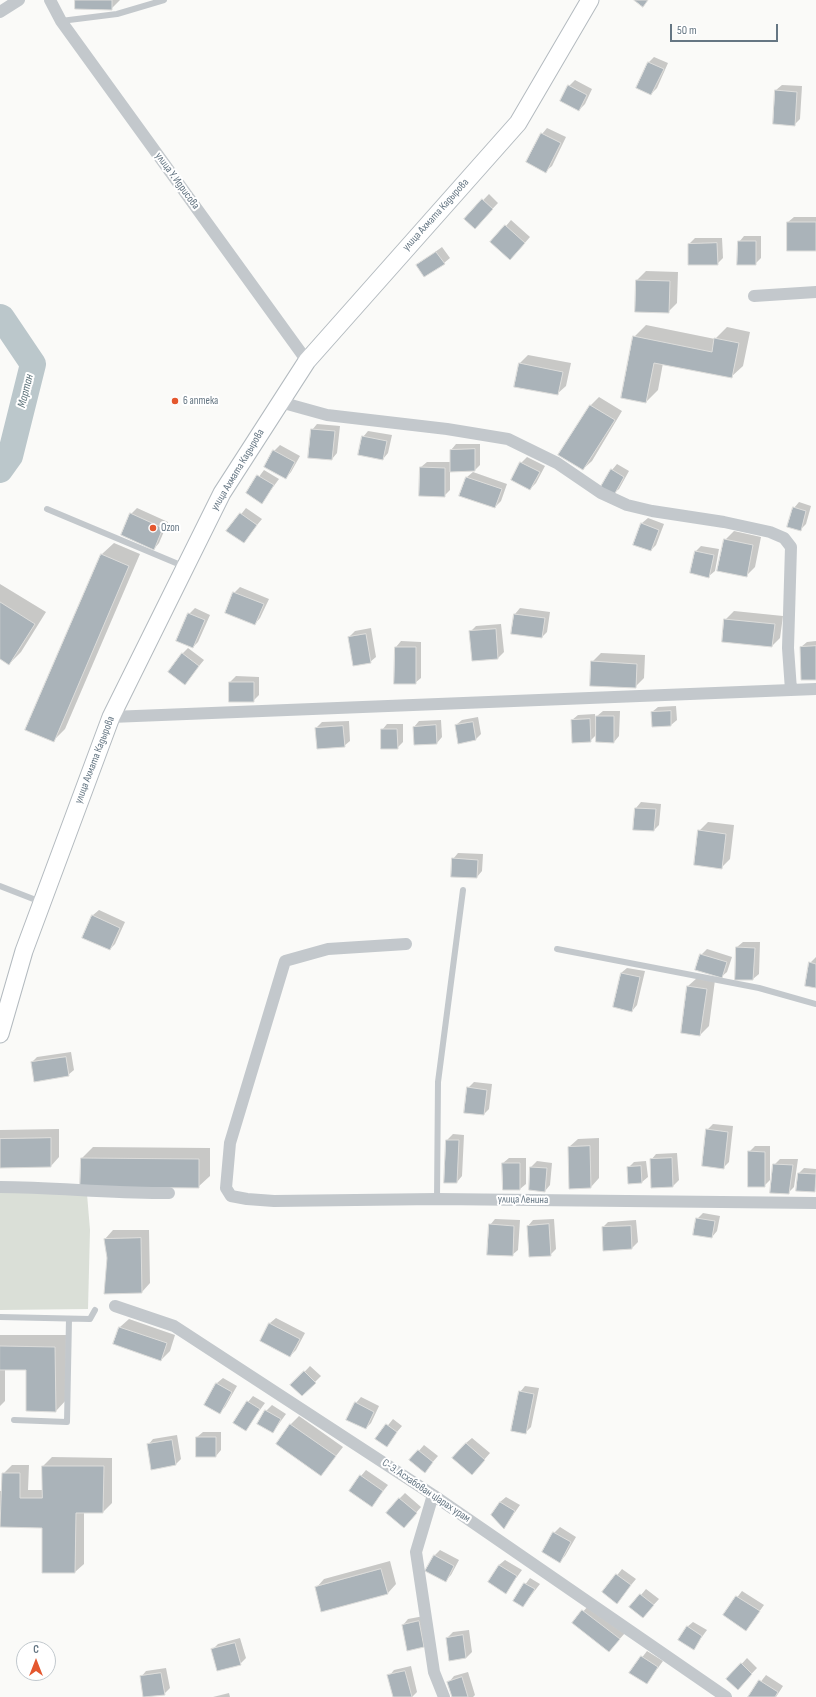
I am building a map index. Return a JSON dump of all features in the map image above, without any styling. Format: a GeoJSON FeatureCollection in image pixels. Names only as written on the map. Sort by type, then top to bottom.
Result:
{"type":"FeatureCollection","features":[{"type":"Feature","properties":{"kind":"main road","name":"улица Ахмата Кадырова"},"geometry":{"type":"LineString","coordinates":[[0,1034],[24,951],[111,717],[222,492],[307,361],[518,124],[590,0]]}},
{"type":"Feature","properties":{"kind":"street"},"geometry":{"type":"LineString","coordinates":[[0,12],[19,0]]}},
{"type":"Feature","properties":{"kind":"street","name":"улица У. Идрисова"},"geometry":{"type":"LineString","coordinates":[[50,0],[61,21],[307,361]]}},
{"type":"Feature","properties":{"kind":"street"},"geometry":{"type":"LineString","coordinates":[[754,296],[816,292]]}},
{"type":"Feature","properties":{"kind":"street"},"geometry":{"type":"LineString","coordinates":[[280,402],[327,415],[447,429],[508,439],[557,463],[601,493],[627,505],[652,511],[724,522],[770,532],[784,538],[791,547],[788,648],[791,690]]}},
{"type":"Feature","properties":{"kind":"street"},"geometry":{"type":"LineString","coordinates":[[111,717],[816,689]]}},
{"type":"Feature","properties":{"kind":"street","name":"улица Ленина"},"geometry":{"type":"LineString","coordinates":[[406,944],[328,950],[284,960],[230,1143],[226,1188],[231,1196],[274,1201],[437,1199],[816,1203]]}},
{"type":"Feature","properties":{"kind":"street"},"geometry":{"type":"LineString","coordinates":[[0,1187],[44,1187],[145,1194],[169,1193]]}},
{"type":"Feature","properties":{"kind":"street","name":"С-Э. Асхабован цIарах урам"},"geometry":{"type":"LineString","coordinates":[[115,1306],[174,1326],[433,1495],[726,1697]]}},
{"type":"Feature","properties":{"kind":"street"},"geometry":{"type":"LineString","coordinates":[[433,1495],[416,1552],[434,1672],[444,1697]]}},
{"type":"Feature","properties":{"kind":"lane"},"geometry":{"type":"LineString","coordinates":[[61,21],[117,14],[164,0]]}},
{"type":"Feature","properties":{"kind":"lane"},"geometry":{"type":"LineString","coordinates":[[47,509],[185,567]]}},
{"type":"Feature","properties":{"kind":"lane"},"geometry":{"type":"LineString","coordinates":[[0,886],[42,902]]}},
{"type":"Feature","properties":{"kind":"lane"},"geometry":{"type":"LineString","coordinates":[[437,1199],[438,1082],[463,890]]}},
{"type":"Feature","properties":{"kind":"lane"},"geometry":{"type":"LineString","coordinates":[[557,950],[759,988],[816,1004]]}},
{"type":"Feature","properties":{"kind":"lane"},"geometry":{"type":"LineString","coordinates":[[0,1318],[90,1319],[95,1310]]}},
{"type":"Feature","properties":{"kind":"lane"},"geometry":{"type":"LineString","coordinates":[[14,1420],[67,1422],[69,1319]]}},
{"type":"Feature","properties":{"kind":"shaded area"},"geometry":{"type":"Polygon","coordinates":[[[0,1190],[87,1194],[90,1230],[88,1309],[0,1310],[0,1190]]]}},
{"type":"Feature","properties":{"kind":"building"},"geometry":{"type":"Polygon","coordinates":[[[75,0],[112,0],[112,10],[75,9],[75,0]]]}},
{"type":"Feature","properties":{"kind":"building"},"geometry":{"type":"Polygon","coordinates":[[[634,0],[648,0],[643,7],[634,0]]]}},
{"type":"Feature","properties":{"kind":"building"},"geometry":{"type":"Polygon","coordinates":[[[648,62],[664,69],[651,95],[636,88],[648,62]]]}},
{"type":"Feature","properties":{"kind":"building"},"geometry":{"type":"Polygon","coordinates":[[[568,85],[587,95],[579,111],[560,101],[568,85]]]}},
{"type":"Feature","properties":{"kind":"building"},"geometry":{"type":"Polygon","coordinates":[[[775,90],[797,92],[795,126],[773,124],[775,90]]]}},
{"type":"Feature","properties":{"kind":"building"},"geometry":{"type":"Polygon","coordinates":[[[541,133],[561,143],[546,173],[526,162],[541,133]]]}},
{"type":"Feature","properties":{"kind":"building"},"geometry":{"type":"Polygon","coordinates":[[[482,199],[493,209],[475,229],[464,219],[482,199]]]}},
{"type":"Feature","properties":{"kind":"building"},"geometry":{"type":"Polygon","coordinates":[[[787,222],[816,222],[816,251],[787,251],[787,222]]]}},
{"type":"Feature","properties":{"kind":"building"},"geometry":{"type":"Polygon","coordinates":[[[505,225],[525,243],[510,260],[490,242],[505,225]]]}},
{"type":"Feature","properties":{"kind":"building"},"geometry":{"type":"Polygon","coordinates":[[[738,241],[756,241],[756,265],[737,265],[738,241]]]}},
{"type":"Feature","properties":{"kind":"building"},"geometry":{"type":"Polygon","coordinates":[[[717,243],[718,265],[688,265],[688,244],[717,243]]]}},
{"type":"Feature","properties":{"kind":"building"},"geometry":{"type":"Polygon","coordinates":[[[436,252],[445,264],[424,277],[416,265],[436,252]]]}},
{"type":"Feature","properties":{"kind":"building"},"geometry":{"type":"Polygon","coordinates":[[[636,280],[670,281],[669,313],[635,312],[636,280]]]}},
{"type":"Feature","properties":{"kind":"building"},"geometry":{"type":"Polygon","coordinates":[[[633,336],[712,352],[714,338],[739,343],[732,378],[654,363],[646,403],[621,398],[633,336]]]}},
{"type":"Feature","properties":{"kind":"building"},"geometry":{"type":"Polygon","coordinates":[[[519,363],[563,372],[558,395],[514,387],[519,363]]]}},
{"type":"Feature","properties":{"kind":"building"},"geometry":{"type":"Polygon","coordinates":[[[590,405],[615,420],[583,470],[558,455],[590,405]]]}},
{"type":"Feature","properties":{"kind":"building"},"geometry":{"type":"Polygon","coordinates":[[[311,429],[335,431],[332,460],[308,458],[311,429]]]}},
{"type":"Feature","properties":{"kind":"building"},"geometry":{"type":"Polygon","coordinates":[[[362,436],[387,441],[383,460],[358,455],[362,436]]]}},
{"type":"Feature","properties":{"kind":"building"},"geometry":{"type":"Polygon","coordinates":[[[475,449],[475,471],[450,472],[450,450],[475,449]]]}},
{"type":"Feature","properties":{"kind":"building"},"geometry":{"type":"Polygon","coordinates":[[[273,450],[295,462],[286,479],[264,467],[273,450]]]}},
{"type":"Feature","properties":{"kind":"building"},"geometry":{"type":"Polygon","coordinates":[[[520,462],[540,472],[530,490],[511,480],[520,462]]]}},
{"type":"Feature","properties":{"kind":"building"},"geometry":{"type":"Polygon","coordinates":[[[420,467],[445,468],[445,497],[419,496],[420,467]]]}},
{"type":"Feature","properties":{"kind":"building"},"geometry":{"type":"Polygon","coordinates":[[[611,469],[624,477],[614,495],[600,488],[611,469]]]}},
{"type":"Feature","properties":{"kind":"building"},"geometry":{"type":"Polygon","coordinates":[[[257,475],[274,485],[262,504],[246,493],[257,475]]]}},
{"type":"Feature","properties":{"kind":"building"},"geometry":{"type":"Polygon","coordinates":[[[466,477],[502,489],[495,508],[459,496],[466,477]]]}},
{"type":"Feature","properties":{"kind":"building"},"geometry":{"type":"Polygon","coordinates":[[[793,507],[806,511],[801,531],[787,527],[793,507]]]}},
{"type":"Feature","properties":{"kind":"building"},"geometry":{"type":"Polygon","coordinates":[[[130,513],[163,528],[154,550],[121,535],[130,513]]]}},
{"type":"Feature","properties":{"kind":"building"},"geometry":{"type":"Polygon","coordinates":[[[240,513],[257,525],[244,543],[226,531],[240,513]]]}},
{"type":"Feature","properties":{"kind":"building"},"geometry":{"type":"Polygon","coordinates":[[[641,523],[659,530],[651,551],[633,545],[641,523]]]}},
{"type":"Feature","properties":{"kind":"building"},"geometry":{"type":"Polygon","coordinates":[[[724,539],[753,545],[747,577],[717,571],[724,539]]]}},
{"type":"Feature","properties":{"kind":"building"},"geometry":{"type":"Polygon","coordinates":[[[695,551],[714,555],[709,578],[690,573],[695,551]]]}},
{"type":"Feature","properties":{"kind":"building"},"geometry":{"type":"Polygon","coordinates":[[[101,554],[129,566],[54,742],[25,730],[101,554]]]}},
{"type":"Feature","properties":{"kind":"building"},"geometry":{"type":"Polygon","coordinates":[[[233,592],[264,604],[255,625],[225,613],[233,592]]]}},
{"type":"Feature","properties":{"kind":"building"},"geometry":{"type":"Polygon","coordinates":[[[0,602],[35,624],[9,665],[0,659],[0,602]]]}},
{"type":"Feature","properties":{"kind":"building"},"geometry":{"type":"Polygon","coordinates":[[[188,613],[205,620],[193,648],[176,641],[188,613]]]}},
{"type":"Feature","properties":{"kind":"building"},"geometry":{"type":"Polygon","coordinates":[[[514,614],[545,618],[542,638],[511,634],[514,614]]]}},
{"type":"Feature","properties":{"kind":"building"},"geometry":{"type":"Polygon","coordinates":[[[724,619],[775,624],[772,647],[722,642],[724,619]]]}},
{"type":"Feature","properties":{"kind":"building"},"geometry":{"type":"Polygon","coordinates":[[[496,629],[498,659],[472,661],[469,631],[496,629]]]}},
{"type":"Feature","properties":{"kind":"building"},"geometry":{"type":"Polygon","coordinates":[[[366,634],[371,663],[353,666],[348,637],[366,634]]]}},
{"type":"Feature","properties":{"kind":"building"},"geometry":{"type":"Polygon","coordinates":[[[816,646],[816,680],[801,680],[800,647],[816,646]]]}},
{"type":"Feature","properties":{"kind":"building"},"geometry":{"type":"Polygon","coordinates":[[[395,647],[416,647],[416,684],[394,684],[395,647]]]}},
{"type":"Feature","properties":{"kind":"building"},"geometry":{"type":"Polygon","coordinates":[[[182,653],[199,666],[185,685],[168,672],[182,653]]]}},
{"type":"Feature","properties":{"kind":"building"},"geometry":{"type":"Polygon","coordinates":[[[591,661],[637,664],[636,688],[590,686],[591,661]]]}},
{"type":"Feature","properties":{"kind":"building"},"geometry":{"type":"Polygon","coordinates":[[[229,682],[254,682],[254,702],[229,702],[229,682]]]}},
{"type":"Feature","properties":{"kind":"building"},"geometry":{"type":"Polygon","coordinates":[[[671,711],[671,726],[652,727],[651,712],[671,711]]]}},
{"type":"Feature","properties":{"kind":"building"},"geometry":{"type":"Polygon","coordinates":[[[596,716],[614,716],[614,743],[596,742],[596,716]]]}},
{"type":"Feature","properties":{"kind":"building"},"geometry":{"type":"Polygon","coordinates":[[[590,719],[591,742],[572,743],[571,720],[590,719]]]}},
{"type":"Feature","properties":{"kind":"building"},"geometry":{"type":"Polygon","coordinates":[[[473,722],[476,740],[458,744],[455,725],[473,722]]]}},
{"type":"Feature","properties":{"kind":"building"},"geometry":{"type":"Polygon","coordinates":[[[436,725],[437,744],[414,745],[413,727],[436,725]]]}},
{"type":"Feature","properties":{"kind":"building"},"geometry":{"type":"Polygon","coordinates":[[[343,726],[345,747],[317,749],[315,728],[343,726]]]}},
{"type":"Feature","properties":{"kind":"building"},"geometry":{"type":"Polygon","coordinates":[[[381,729],[397,729],[398,749],[381,749],[381,729]]]}},
{"type":"Feature","properties":{"kind":"building"},"geometry":{"type":"Polygon","coordinates":[[[635,808],[656,809],[654,831],[633,830],[635,808]]]}},
{"type":"Feature","properties":{"kind":"building"},"geometry":{"type":"Polygon","coordinates":[[[698,830],[726,834],[722,869],[694,865],[698,830]]]}},
{"type":"Feature","properties":{"kind":"building"},"geometry":{"type":"Polygon","coordinates":[[[452,858],[478,860],[477,878],[451,877],[452,858]]]}},
{"type":"Feature","properties":{"kind":"building"},"geometry":{"type":"Polygon","coordinates":[[[92,915],[120,928],[110,950],[82,938],[92,915]]]}},
{"type":"Feature","properties":{"kind":"building"},"geometry":{"type":"Polygon","coordinates":[[[736,947],[755,948],[753,980],[735,980],[736,947]]]}},
{"type":"Feature","properties":{"kind":"building"},"geometry":{"type":"Polygon","coordinates":[[[700,954],[727,962],[722,978],[695,970],[700,954]]]}},
{"type":"Feature","properties":{"kind":"building"},"geometry":{"type":"Polygon","coordinates":[[[809,962],[816,964],[816,988],[805,986],[809,962]]]}},
{"type":"Feature","properties":{"kind":"building"},"geometry":{"type":"Polygon","coordinates":[[[621,973],[640,977],[632,1012],[613,1007],[621,973]]]}},
{"type":"Feature","properties":{"kind":"building"},"geometry":{"type":"Polygon","coordinates":[[[687,986],[707,989],[700,1036],[681,1033],[687,986]]]}},
{"type":"Feature","properties":{"kind":"building"},"geometry":{"type":"Polygon","coordinates":[[[66,1057],[69,1076],[34,1082],[31,1062],[66,1057]]]}},
{"type":"Feature","properties":{"kind":"building"},"geometry":{"type":"Polygon","coordinates":[[[467,1087],[487,1090],[484,1115],[464,1113],[467,1087]]]}},
{"type":"Feature","properties":{"kind":"building"},"geometry":{"type":"Polygon","coordinates":[[[706,1129],[728,1132],[724,1169],[702,1166],[706,1129]]]}},
{"type":"Feature","properties":{"kind":"building"},"geometry":{"type":"Polygon","coordinates":[[[51,1138],[51,1167],[0,1168],[0,1139],[51,1138]]]}},
{"type":"Feature","properties":{"kind":"building"},"geometry":{"type":"Polygon","coordinates":[[[446,1140],[459,1140],[457,1183],[444,1183],[446,1140]]]}},
{"type":"Feature","properties":{"kind":"building"},"geometry":{"type":"Polygon","coordinates":[[[590,1146],[591,1188],[569,1189],[568,1147],[590,1146]]]}},
{"type":"Feature","properties":{"kind":"building"},"geometry":{"type":"Polygon","coordinates":[[[748,1151],[765,1152],[765,1187],[748,1187],[748,1151]]]}},
{"type":"Feature","properties":{"kind":"building"},"geometry":{"type":"Polygon","coordinates":[[[81,1158],[199,1159],[199,1188],[80,1187],[81,1158]]]}},
{"type":"Feature","properties":{"kind":"building"},"geometry":{"type":"Polygon","coordinates":[[[672,1158],[673,1187],[651,1188],[650,1159],[672,1158]]]}},
{"type":"Feature","properties":{"kind":"building"},"geometry":{"type":"Polygon","coordinates":[[[502,1163],[520,1163],[520,1190],[503,1190],[502,1163]]]}},
{"type":"Feature","properties":{"kind":"building"},"geometry":{"type":"Polygon","coordinates":[[[773,1164],[793,1165],[789,1194],[770,1193],[773,1164]]]}},
{"type":"Feature","properties":{"kind":"building"},"geometry":{"type":"Polygon","coordinates":[[[641,1166],[642,1183],[628,1184],[627,1167],[641,1166]]]}},
{"type":"Feature","properties":{"kind":"building"},"geometry":{"type":"Polygon","coordinates":[[[530,1167],[547,1168],[545,1192],[529,1190],[530,1167]]]}},
{"type":"Feature","properties":{"kind":"building"},"geometry":{"type":"Polygon","coordinates":[[[798,1173],[816,1174],[815,1192],[796,1191],[798,1173]]]}},
{"type":"Feature","properties":{"kind":"building"},"geometry":{"type":"Polygon","coordinates":[[[696,1218],[715,1221],[712,1238],[693,1235],[696,1218]]]}},
{"type":"Feature","properties":{"kind":"building"},"geometry":{"type":"Polygon","coordinates":[[[489,1224],[514,1226],[513,1256],[487,1255],[489,1224]]]}},
{"type":"Feature","properties":{"kind":"building"},"geometry":{"type":"Polygon","coordinates":[[[549,1224],[551,1256],[529,1257],[527,1226],[549,1224]]]}},
{"type":"Feature","properties":{"kind":"building"},"geometry":{"type":"Polygon","coordinates":[[[631,1226],[632,1249],[603,1251],[602,1227],[631,1226]]]}},
{"type":"Feature","properties":{"kind":"building"},"geometry":{"type":"Polygon","coordinates":[[[141,1238],[142,1293],[104,1294],[107,1258],[104,1239],[141,1238]]]}},
{"type":"Feature","properties":{"kind":"building"},"geometry":{"type":"Polygon","coordinates":[[[269,1323],[300,1339],[290,1357],[260,1341],[269,1323]]]}},
{"type":"Feature","properties":{"kind":"building"},"geometry":{"type":"Polygon","coordinates":[[[119,1327],[167,1343],[161,1361],[113,1344],[119,1327]]]}},
{"type":"Feature","properties":{"kind":"building"},"geometry":{"type":"Polygon","coordinates":[[[0,1346],[55,1347],[56,1412],[26,1411],[26,1370],[0,1370],[0,1346]]]}},
{"type":"Feature","properties":{"kind":"building"},"geometry":{"type":"Polygon","coordinates":[[[304,1371],[316,1383],[302,1396],[290,1385],[304,1371]]]}},
{"type":"Feature","properties":{"kind":"building"},"geometry":{"type":"Polygon","coordinates":[[[216,1383],[232,1392],[220,1414],[204,1405],[216,1383]]]}},
{"type":"Feature","properties":{"kind":"building"},"geometry":{"type":"Polygon","coordinates":[[[519,1391],[534,1394],[526,1434],[511,1431],[519,1391]]]}},
{"type":"Feature","properties":{"kind":"building"},"geometry":{"type":"Polygon","coordinates":[[[247,1401],[260,1409],[246,1431],[233,1423],[247,1401]]]}},
{"type":"Feature","properties":{"kind":"building"},"geometry":{"type":"Polygon","coordinates":[[[355,1402],[374,1412],[366,1429],[346,1420],[355,1402]]]}},
{"type":"Feature","properties":{"kind":"building"},"geometry":{"type":"Polygon","coordinates":[[[265,1410],[281,1419],[273,1433],[257,1424],[265,1410]]]}},
{"type":"Feature","properties":{"kind":"building"},"geometry":{"type":"Polygon","coordinates":[[[290,1424],[336,1456],[321,1476],[276,1444],[290,1424]]]}},
{"type":"Feature","properties":{"kind":"building"},"geometry":{"type":"Polygon","coordinates":[[[386,1424],[397,1432],[387,1447],[375,1439],[386,1424]]]}},
{"type":"Feature","properties":{"kind":"building"},"geometry":{"type":"Polygon","coordinates":[[[196,1437],[216,1437],[216,1457],[196,1457],[196,1437]]]}},
{"type":"Feature","properties":{"kind":"building"},"geometry":{"type":"Polygon","coordinates":[[[172,1440],[176,1465],[151,1470],[147,1444],[172,1440]]]}},
{"type":"Feature","properties":{"kind":"building"},"geometry":{"type":"Polygon","coordinates":[[[466,1443],[485,1460],[472,1475],[452,1458],[466,1443]]]}},
{"type":"Feature","properties":{"kind":"building"},"geometry":{"type":"Polygon","coordinates":[[[418,1450],[433,1462],[425,1473],[409,1460],[418,1450]]]}},
{"type":"Feature","properties":{"kind":"building"},"geometry":{"type":"Polygon","coordinates":[[[42,1466],[104,1466],[103,1513],[76,1513],[75,1573],[42,1573],[42,1528],[0,1527],[2,1473],[20,1473],[20,1498],[42,1498],[42,1466]]]}},
{"type":"Feature","properties":{"kind":"building"},"geometry":{"type":"Polygon","coordinates":[[[360,1475],[383,1491],[372,1507],[349,1491],[360,1475]]]}},
{"type":"Feature","properties":{"kind":"building"},"geometry":{"type":"Polygon","coordinates":[[[399,1498],[417,1513],[404,1528],[386,1513],[399,1498]]]}},
{"type":"Feature","properties":{"kind":"building"},"geometry":{"type":"Polygon","coordinates":[[[500,1502],[515,1511],[504,1529],[491,1515],[500,1502]]]}},
{"type":"Feature","properties":{"kind":"building"},"geometry":{"type":"Polygon","coordinates":[[[553,1532],[571,1542],[560,1563],[542,1552],[553,1532]]]}},
{"type":"Feature","properties":{"kind":"building"},"geometry":{"type":"Polygon","coordinates":[[[434,1555],[454,1566],[446,1582],[425,1571],[434,1555]]]}},
{"type":"Feature","properties":{"kind":"building"},"geometry":{"type":"Polygon","coordinates":[[[499,1565],[517,1576],[506,1594],[488,1582],[499,1565]]]}},
{"type":"Feature","properties":{"kind":"building"},"geometry":{"type":"Polygon","coordinates":[[[381,1569],[388,1594],[321,1612],[315,1587],[381,1569]]]}},
{"type":"Feature","properties":{"kind":"building"},"geometry":{"type":"Polygon","coordinates":[[[616,1574],[631,1585],[617,1604],[602,1592],[616,1574]]]}},
{"type":"Feature","properties":{"kind":"building"},"geometry":{"type":"Polygon","coordinates":[[[524,1583],[535,1589],[523,1607],[513,1601],[524,1583]]]}},
{"type":"Feature","properties":{"kind":"building"},"geometry":{"type":"Polygon","coordinates":[[[640,1594],[654,1605],[643,1618],[629,1607],[640,1594]]]}},
{"type":"Feature","properties":{"kind":"building"},"geometry":{"type":"Polygon","coordinates":[[[736,1596],[760,1611],[746,1631],[723,1615],[736,1596]]]}},
{"type":"Feature","properties":{"kind":"building"},"geometry":{"type":"Polygon","coordinates":[[[582,1610],[620,1639],[609,1652],[572,1623],[582,1610]]]}},
{"type":"Feature","properties":{"kind":"building"},"geometry":{"type":"Polygon","coordinates":[[[419,1621],[424,1647],[407,1651],[402,1625],[419,1621]]]}},
{"type":"Feature","properties":{"kind":"building"},"geometry":{"type":"Polygon","coordinates":[[[687,1626],[702,1636],[694,1650],[678,1640],[687,1626]]]}},
{"type":"Feature","properties":{"kind":"building"},"geometry":{"type":"Polygon","coordinates":[[[463,1635],[466,1658],[449,1661],[446,1638],[463,1635]]]}},
{"type":"Feature","properties":{"kind":"building"},"geometry":{"type":"Polygon","coordinates":[[[235,1643],[241,1665],[217,1671],[211,1649],[235,1643]]]}},
{"type":"Feature","properties":{"kind":"building"},"geometry":{"type":"Polygon","coordinates":[[[641,1656],[658,1667],[647,1684],[629,1673],[641,1656]]]}},
{"type":"Feature","properties":{"kind":"building"},"geometry":{"type":"Polygon","coordinates":[[[741,1663],[752,1674],[738,1690],[726,1679],[741,1663]]]}},
{"type":"Feature","properties":{"kind":"building"},"geometry":{"type":"Polygon","coordinates":[[[405,1671],[412,1697],[393,1697],[387,1675],[405,1671]]]}},
{"type":"Feature","properties":{"kind":"building"},"geometry":{"type":"Polygon","coordinates":[[[161,1673],[165,1695],[143,1697],[140,1676],[161,1673]]]}},
{"type":"Feature","properties":{"kind":"building"},"geometry":{"type":"Polygon","coordinates":[[[462,1677],[468,1697],[452,1697],[447,1682],[462,1677]]]}},
{"type":"Feature","properties":{"kind":"building"},"geometry":{"type":"Polygon","coordinates":[[[759,1680],[778,1692],[775,1697],[748,1697],[759,1680]]]}},
{"type":"Feature","properties":{"kind":"waterway","name":"Мартан"},"geometry":{"type":"LineString","coordinates":[[0,317],[33,364],[10,456],[0,470]]}},
{"type":"Feature","properties":{"kind":"place","name":"6 аптека"},"geometry":{"type":"Point","coordinates":[175,401]}},
{"type":"Feature","properties":{"kind":"place","name":"Ozon"},"geometry":{"type":"Point","coordinates":[153,528]}}]}
